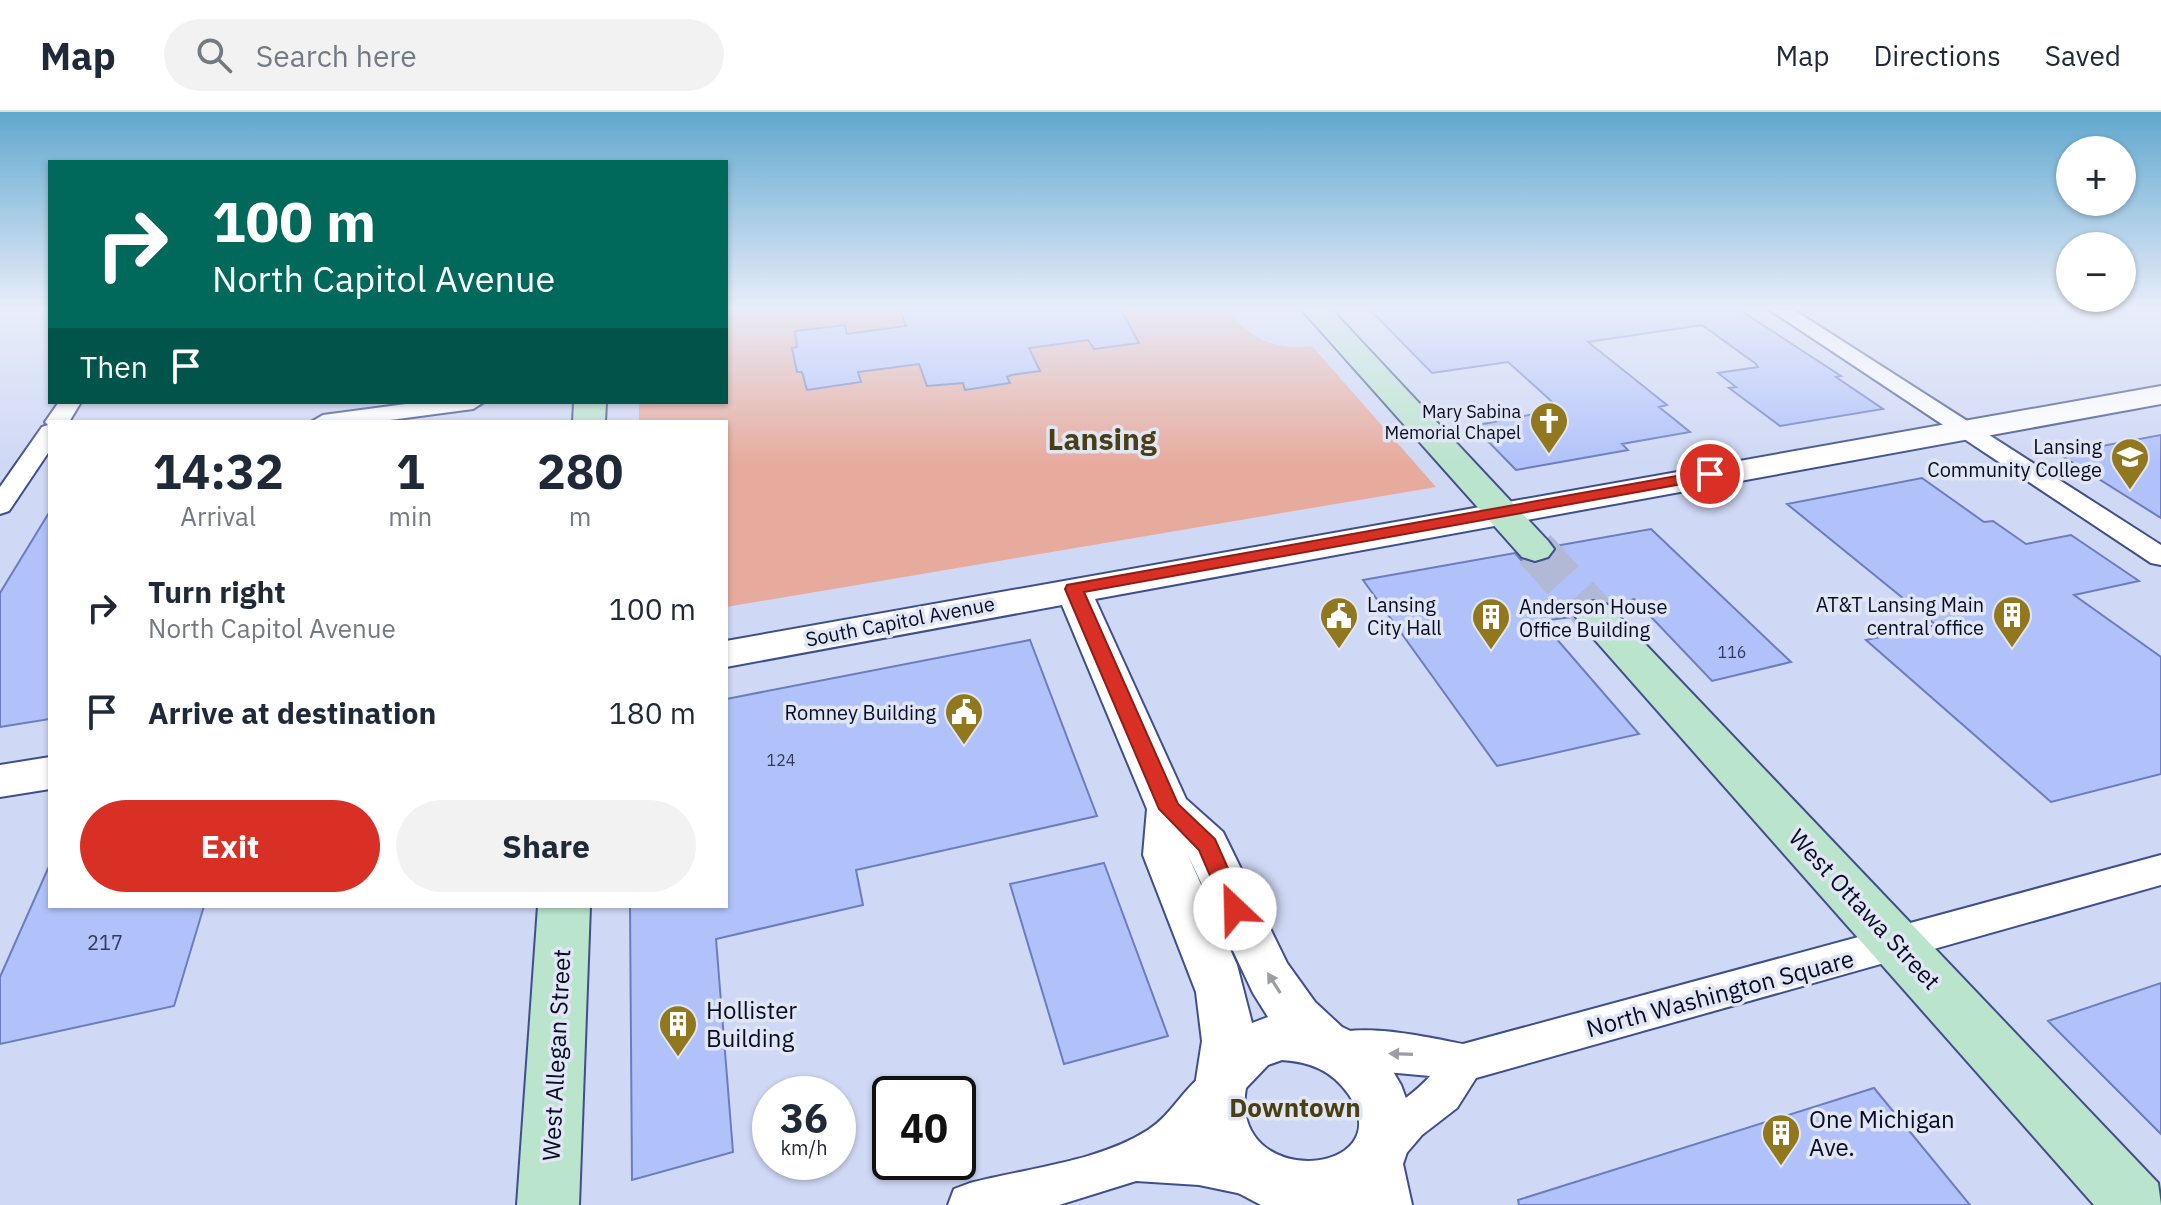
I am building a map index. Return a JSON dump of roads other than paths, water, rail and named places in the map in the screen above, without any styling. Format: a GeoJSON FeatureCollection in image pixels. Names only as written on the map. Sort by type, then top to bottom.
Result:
{"type":"FeatureCollection","features":[{"type":"Feature","properties":{"kind":"main road"},"geometry":{"type":"LineString","coordinates":[[1363,361],[1535,549]]}},
{"type":"Feature","properties":{"kind":"main road","name":"West Ottawa Street"},"geometry":{"type":"LineString","coordinates":[[1594,614],[2136,1205]]}},
{"type":"Feature","properties":{"kind":"main road","name":"West Allegan Street"},"geometry":{"type":"LineString","coordinates":[[548,1205],[564,908]]}},
{"type":"Feature","properties":{"kind":"street"},"geometry":{"type":"LineString","coordinates":[[1858,361],[2161,557]]}},
{"type":"Feature","properties":{"kind":"street","name":"South Capitol Avenue"},"geometry":{"type":"LineString","coordinates":[[728,654],[2161,395]]}},
{"type":"Feature","properties":{"kind":"street"},"geometry":{"type":"LineString","coordinates":[[338,420],[458,404]]}},
{"type":"Feature","properties":{"kind":"street"},"geometry":{"type":"LineString","coordinates":[[0,506],[40,460],[48,438]]}},
{"type":"Feature","properties":{"kind":"street"},"geometry":{"type":"LineString","coordinates":[[0,465],[40,460]]}},
{"type":"Feature","properties":{"kind":"street"},"geometry":{"type":"LineString","coordinates":[[1073,589],[1169,809],[1207,845],[1270,978],[1297,1018],[1357,1064],[1372,1083],[1382,1105],[1385,1128],[1380,1173]]}},
{"type":"Feature","properties":{"kind":"street"},"geometry":{"type":"LineString","coordinates":[[0,781],[48,773]]}},
{"type":"Feature","properties":{"kind":"street"},"geometry":{"type":"LineString","coordinates":[[1169,809],[1164,851],[1221,992],[1228,1040],[1216,1109],[1220,1132],[1232,1155],[1278,1191]]}},
{"type":"Feature","properties":{"kind":"street","name":"North Washington Square"},"geometry":{"type":"LineString","coordinates":[[1463,1063],[2161,870]]}},
{"type":"Feature","properties":{"kind":"street"},"geometry":{"type":"LineString","coordinates":[[970,1205],[1134,1159],[1162,1146],[1186,1127],[1236,1055],[1258,1041],[1283,1035],[1330,1046],[1421,1055],[1463,1063],[1442,1094],[1407,1120],[1380,1173],[1338,1192],[1313,1197],[1278,1191],[1199,1163],[1134,1159]]}},
{"type":"Feature","properties":{"kind":"tunnel"},"geometry":{"type":"LineString","coordinates":[[1535,549],[1594,614]]}},
{"type":"Feature","properties":{"kind":"place","name":"Mary Sabina Memorial Chapel"},"geometry":{"type":"Point","coordinates":[1549,455]}},
{"type":"Feature","properties":{"kind":"place","name":"Lansing Community College"},"geometry":{"type":"Point","coordinates":[2130,491]}},
{"type":"Feature","properties":{"kind":"place","name":"AT&T Lansing Main central office"},"geometry":{"type":"Point","coordinates":[2012,649]}},
{"type":"Feature","properties":{"kind":"place","name":"Lansing City Hall"},"geometry":{"type":"Point","coordinates":[1339,650]}},
{"type":"Feature","properties":{"kind":"place","name":"Anderson House Office Building"},"geometry":{"type":"Point","coordinates":[1491,651]}},
{"type":"Feature","properties":{"kind":"place","name":"Romney Building"},"geometry":{"type":"Point","coordinates":[964,746]}},
{"type":"Feature","properties":{"kind":"place","name":"Hollister Building"},"geometry":{"type":"Point","coordinates":[678,1058]}},
{"type":"Feature","properties":{"kind":"place","name":"One Michigan Ave."},"geometry":{"type":"Point","coordinates":[1781,1167]}},
{"type":"Feature","properties":{"kind":"district","name":"Lansing"},"geometry":{"type":"Point","coordinates":[1102,438]}},
{"type":"Feature","properties":{"kind":"district","name":"Downtown"},"geometry":{"type":"Point","coordinates":[1295,1107]}}]}
